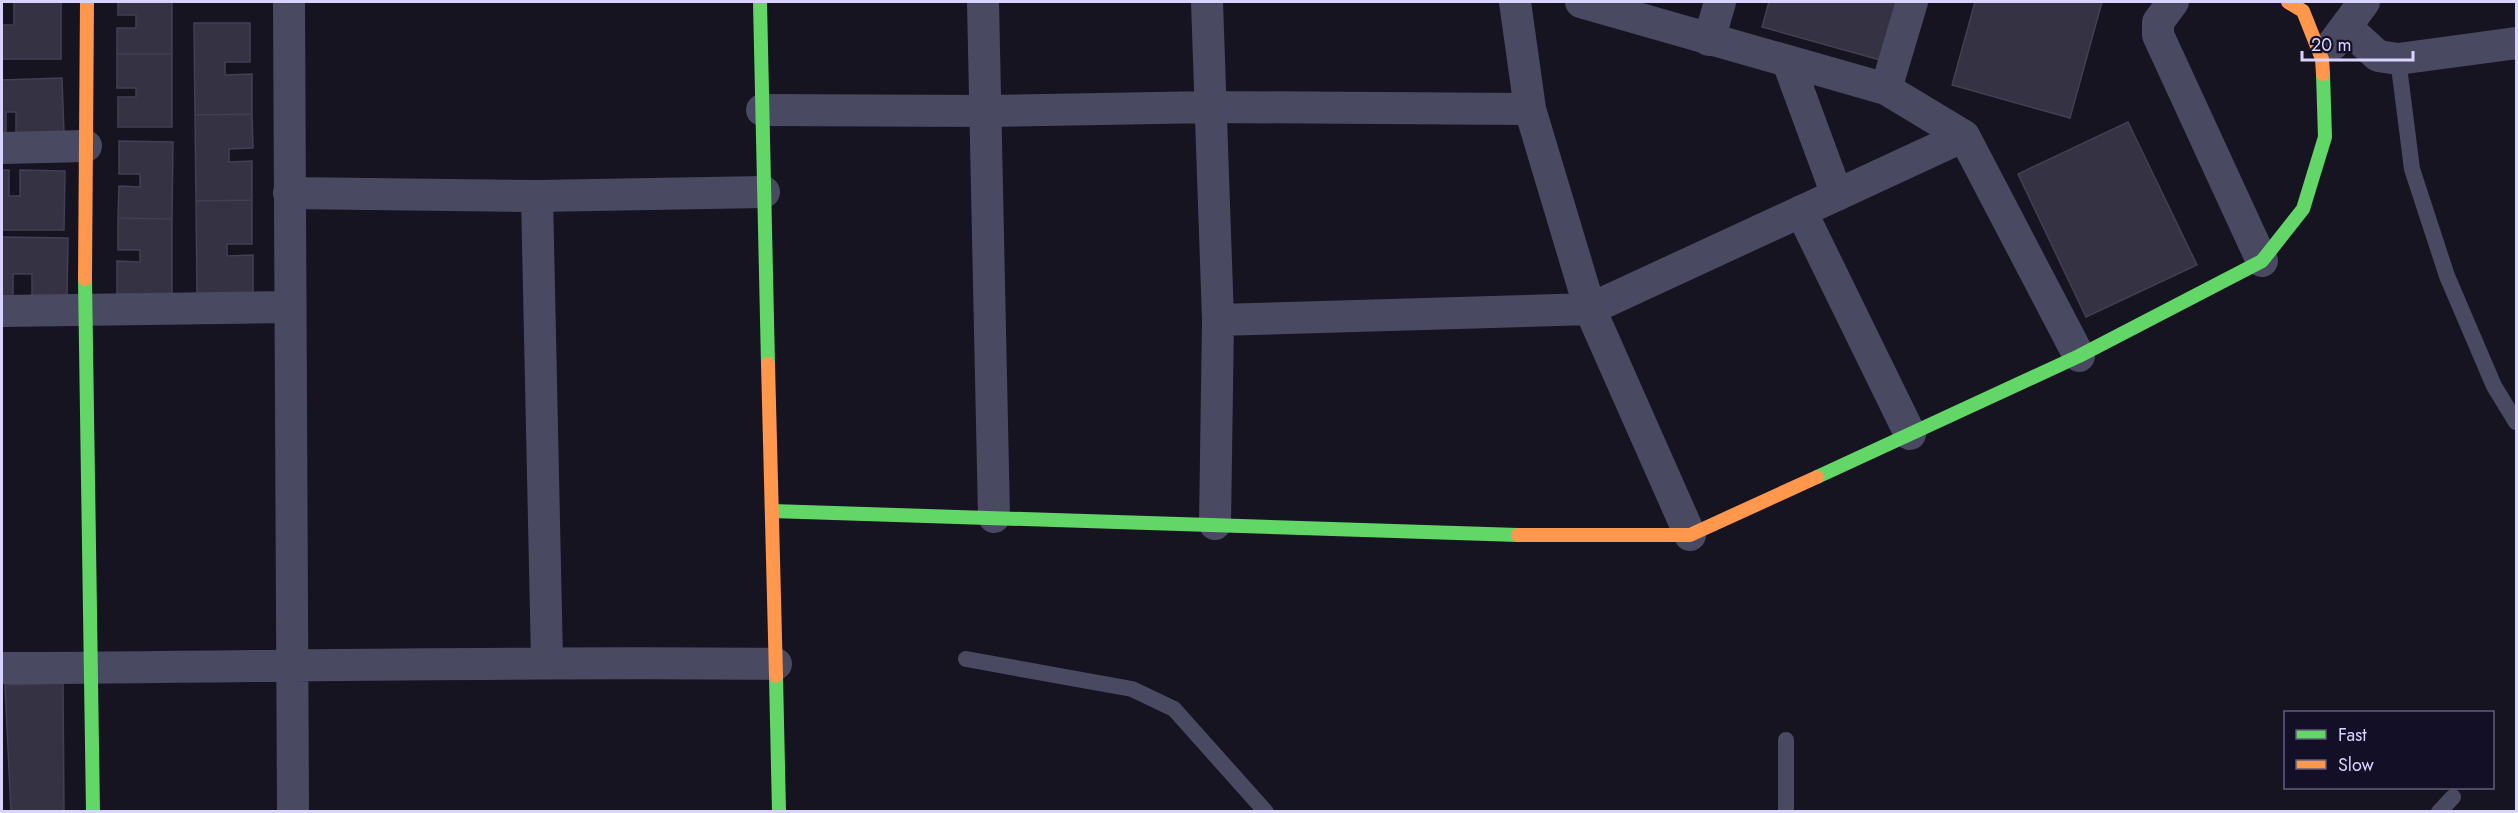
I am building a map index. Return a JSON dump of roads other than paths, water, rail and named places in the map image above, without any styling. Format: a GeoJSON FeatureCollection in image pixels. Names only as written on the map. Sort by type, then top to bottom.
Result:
{"type":"FeatureCollection","features":[{"type":"Feature","properties":{"kind":"street"},"geometry":{"type":"LineString","coordinates":[[87,2],[85,309],[93,812]]}},
{"type":"Feature","properties":{"kind":"street"},"geometry":{"type":"LineString","coordinates":[[289,2],[293,812]]}},
{"type":"Feature","properties":{"kind":"street"},"geometry":{"type":"LineString","coordinates":[[759,2],[779,812]]}},
{"type":"Feature","properties":{"kind":"street"},"geometry":{"type":"LineString","coordinates":[[983,2],[994,517]]}},
{"type":"Feature","properties":{"kind":"street"},"geometry":{"type":"LineString","coordinates":[[1207,2],[1218,320],[1215,524]]}},
{"type":"Feature","properties":{"kind":"street"},"geometry":{"type":"LineString","coordinates":[[1515,2],[1530,109],[1590,309],[1690,535]]}},
{"type":"Feature","properties":{"kind":"street"},"geometry":{"type":"LineString","coordinates":[[1581,2],[1886,89],[1964,136],[2079,356]]}},
{"type":"Feature","properties":{"kind":"street"},"geometry":{"type":"LineString","coordinates":[[1709,40],[1720,2]]}},
{"type":"Feature","properties":{"kind":"street"},"geometry":{"type":"LineString","coordinates":[[1886,89],[1912,2]]}},
{"type":"Feature","properties":{"kind":"street"},"geometry":{"type":"LineString","coordinates":[[2173,2],[2158,22],[2158,35],[2262,261]]}},
{"type":"Feature","properties":{"kind":"street"},"geometry":{"type":"LineString","coordinates":[[772,511],[1551,536],[1690,535],[2079,356],[2262,261],[2303,209],[2325,136],[2322,59],[2303,11],[2288,2]]}},
{"type":"Feature","properties":{"kind":"street"},"geometry":{"type":"LineString","coordinates":[[2322,59],[2364,2]]}},
{"type":"Feature","properties":{"kind":"street"},"geometry":{"type":"LineString","coordinates":[[2346,27],[2378,56],[2398,59],[2517,43]]}},
{"type":"Feature","properties":{"kind":"street"},"geometry":{"type":"LineString","coordinates":[[1788,62],[1837,195]]}},
{"type":"Feature","properties":{"kind":"street"},"geometry":{"type":"LineString","coordinates":[[762,110],[985,111],[1212,106],[1530,109]]}},
{"type":"Feature","properties":{"kind":"street"},"geometry":{"type":"LineString","coordinates":[[1218,320],[1590,309],[1964,136]]}},
{"type":"Feature","properties":{"kind":"street"},"geometry":{"type":"LineString","coordinates":[[2,148],[86,146]]}},
{"type":"Feature","properties":{"kind":"street"},"geometry":{"type":"LineString","coordinates":[[289,194],[537,196],[764,192]]}},
{"type":"Feature","properties":{"kind":"street"},"geometry":{"type":"LineString","coordinates":[[537,196],[547,661]]}},
{"type":"Feature","properties":{"kind":"street"},"geometry":{"type":"LineString","coordinates":[[1801,211],[1910,434]]}},
{"type":"Feature","properties":{"kind":"street"},"geometry":{"type":"LineString","coordinates":[[2,311],[289,307]]}},
{"type":"Feature","properties":{"kind":"street"},"geometry":{"type":"LineString","coordinates":[[2,668],[292,667],[547,661],[776,664]]}},
{"type":"Feature","properties":{"kind":"lane"},"geometry":{"type":"LineString","coordinates":[[2398,59],[2412,169],[2448,276],[2494,386],[2517,422]]}},
{"type":"Feature","properties":{"kind":"lane"},"geometry":{"type":"LineString","coordinates":[[966,659],[1132,689],[1174,709],[1266,812]]}},
{"type":"Feature","properties":{"kind":"lane"},"geometry":{"type":"LineString","coordinates":[[1786,740],[1786,812]]}},
{"type":"Feature","properties":{"kind":"lane"},"geometry":{"type":"LineString","coordinates":[[2439,812],[2453,797]]}}]}
